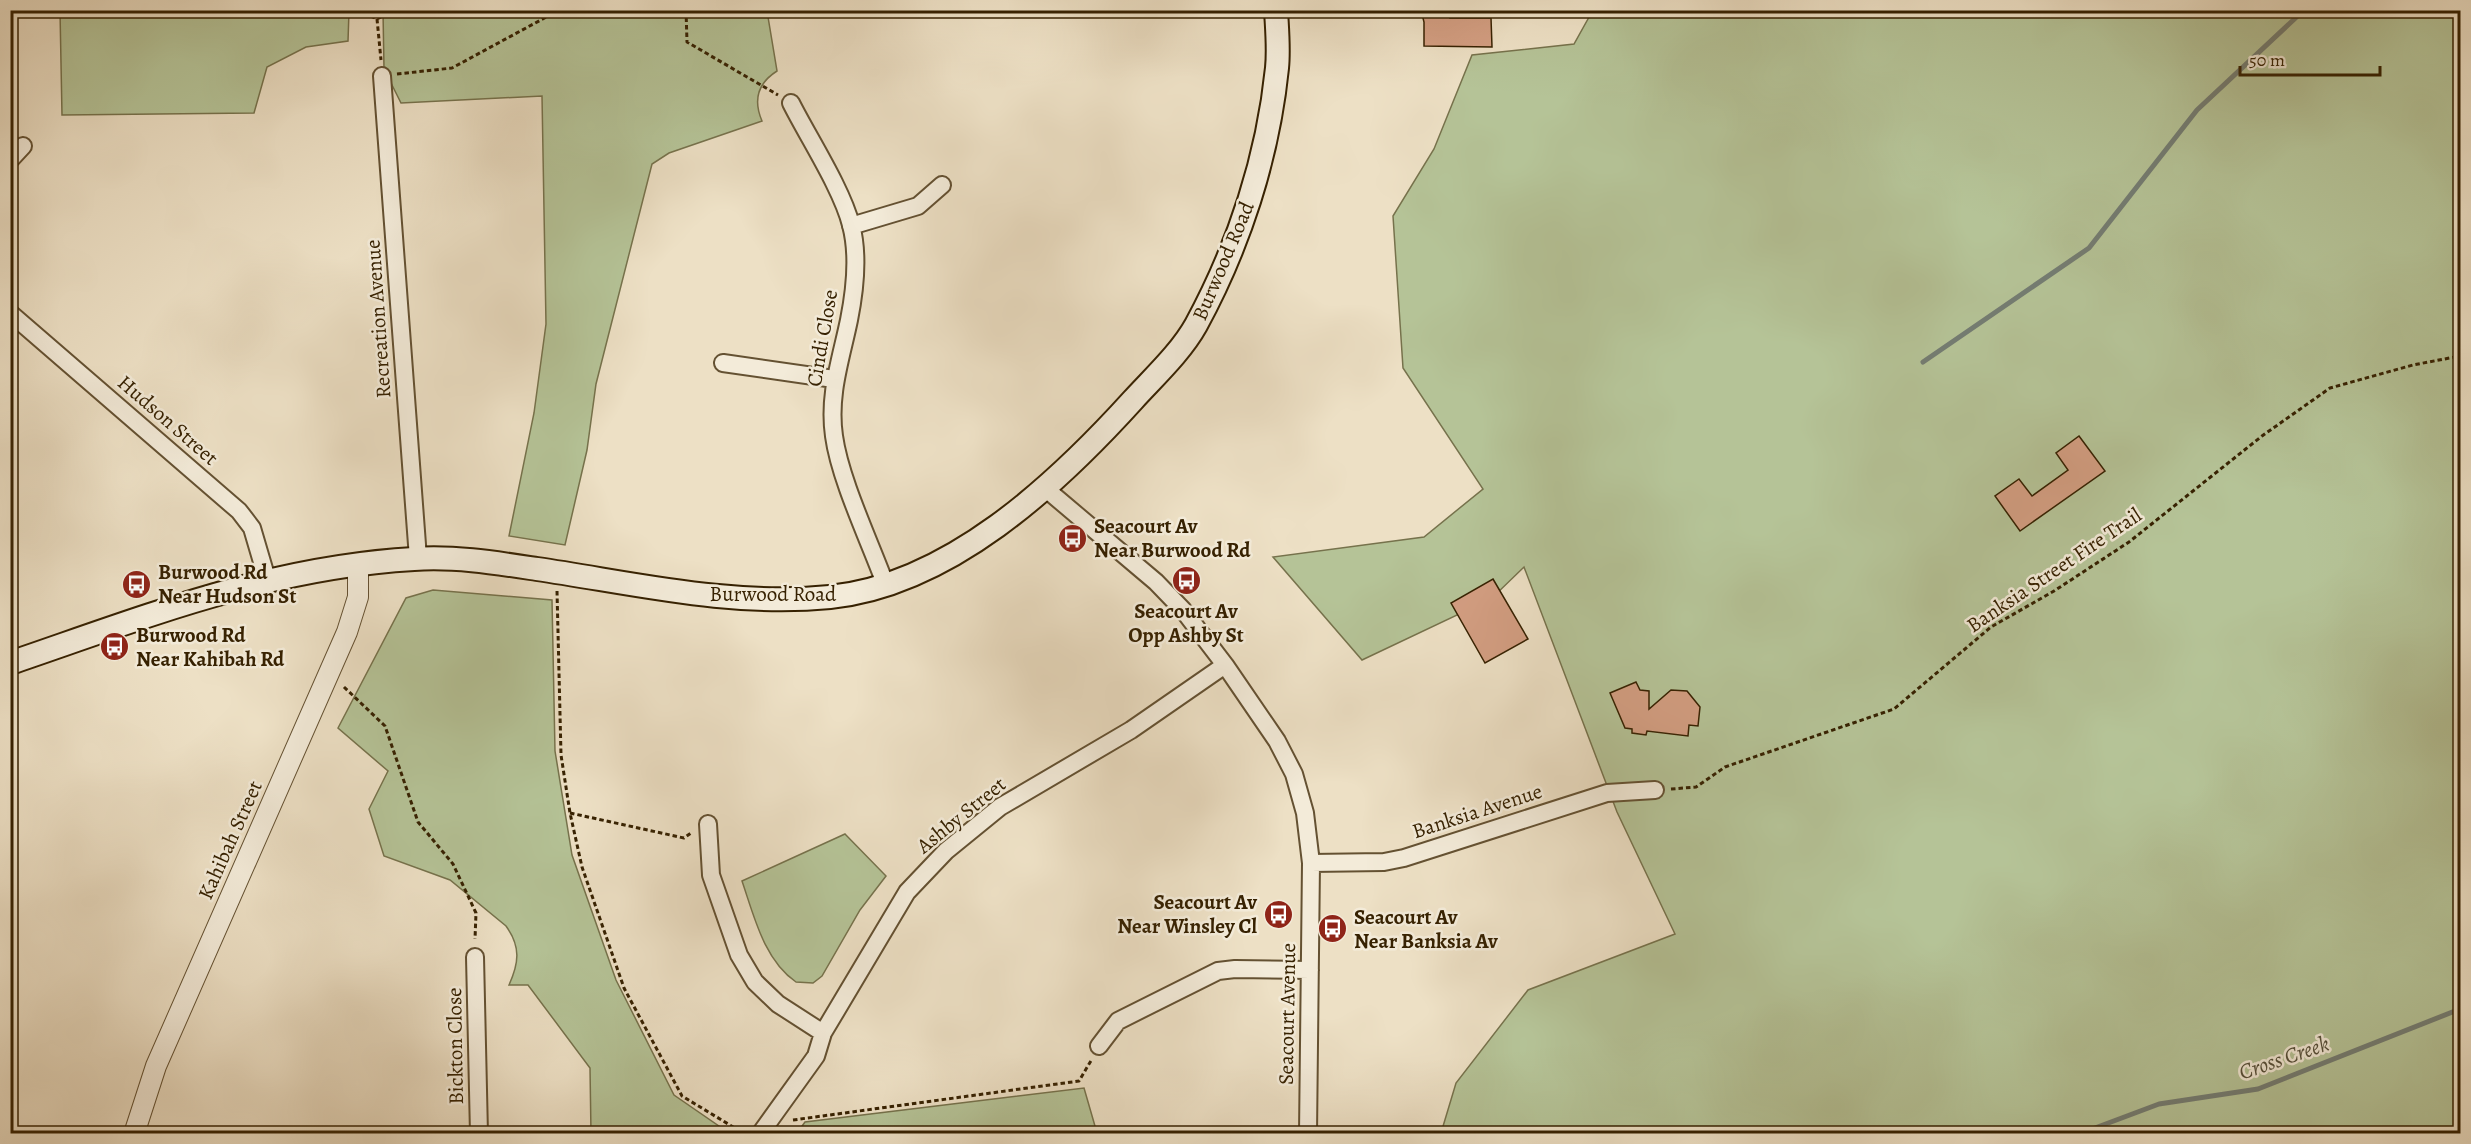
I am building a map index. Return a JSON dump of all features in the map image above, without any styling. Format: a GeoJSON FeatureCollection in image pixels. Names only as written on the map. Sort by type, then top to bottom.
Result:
{"type":"FeatureCollection","features":[{"type":"Feature","properties":{"kind":"main road","name":"Burwood Road"},"geometry":{"type":"LineString","coordinates":[[10,663],[199,598],[267,579],[358,564],[418,558],[492,562],[688,593],[763,598],[831,597],[886,586],[940,560],[996,527],[1046,489],[1155,377],[1194,329],[1224,266],[1251,197],[1268,131],[1277,64],[1276,10]]}},
{"type":"Feature","properties":{"kind":"street","name":"Recreation Avenue"},"geometry":{"type":"LineString","coordinates":[[382,76],[418,558]]}},
{"type":"Feature","properties":{"kind":"street","name":"Cindi Close"},"geometry":{"type":"LineString","coordinates":[[791,103],[843,203],[851,226],[855,277],[849,320],[834,379],[834,435],[886,586]]}},
{"type":"Feature","properties":{"kind":"street"},"geometry":{"type":"LineString","coordinates":[[10,160],[23,146]]}},
{"type":"Feature","properties":{"kind":"street"},"geometry":{"type":"LineString","coordinates":[[851,226],[918,206],[942,184]]}},
{"type":"Feature","properties":{"kind":"street","name":"Hudson Street"},"geometry":{"type":"LineString","coordinates":[[10,313],[238,511],[252,528],[267,579]]}},
{"type":"Feature","properties":{"kind":"street"},"geometry":{"type":"LineString","coordinates":[[723,363],[834,379]]}},
{"type":"Feature","properties":{"kind":"street","name":"Seacourt Avenue"},"geometry":{"type":"LineString","coordinates":[[1046,489],[1156,582],[1183,610],[1225,665],[1277,741],[1294,774],[1305,813],[1311,862],[1308,1134]]}},
{"type":"Feature","properties":{"kind":"street","name":"Kahibah Street"},"geometry":{"type":"LineString","coordinates":[[134,1134],[156,1066],[347,632],[358,597],[358,564]]}},
{"type":"Feature","properties":{"kind":"street","name":"Ashby Street"},"geometry":{"type":"LineString","coordinates":[[764,1129],[816,1056],[824,1033],[907,892],[946,851],[1000,807],[1131,729],[1225,665]]}},
{"type":"Feature","properties":{"kind":"street","name":"Banksia Avenue"},"geometry":{"type":"LineString","coordinates":[[1311,862],[1384,862],[1423,853],[1606,793],[1655,790]]}},
{"type":"Feature","properties":{"kind":"street"},"geometry":{"type":"LineString","coordinates":[[708,824],[711,875],[739,955],[755,982],[778,1004],[824,1033]]}},
{"type":"Feature","properties":{"kind":"street","name":"Bickton Close"},"geometry":{"type":"LineString","coordinates":[[475,957],[479,1134]]}},
{"type":"Feature","properties":{"kind":"street"},"geometry":{"type":"LineString","coordinates":[[1099,1046],[1118,1021],[1218,971],[1235,969],[1310,970]]}},
{"type":"Feature","properties":{"kind":"path"},"geometry":{"type":"LineString","coordinates":[[357,10],[376,19]]}},
{"type":"Feature","properties":{"kind":"path"},"geometry":{"type":"LineString","coordinates":[[376,19],[394,10]]}},
{"type":"Feature","properties":{"kind":"path"},"geometry":{"type":"LineString","coordinates":[[376,19],[382,76],[452,68],[550,15],[553,10]]}},
{"type":"Feature","properties":{"kind":"path"},"geometry":{"type":"LineString","coordinates":[[686,10],[687,42],[791,103]]}},
{"type":"Feature","properties":{"kind":"path","name":"Banksia Street Fire Trail"},"geometry":{"type":"LineString","coordinates":[[1655,790],[1696,787],[1725,767],[1894,709],[1991,627],[2055,591],[2129,542],[2262,436],[2330,388],[2413,365],[2460,356]]}},
{"type":"Feature","properties":{"kind":"path"},"geometry":{"type":"LineString","coordinates":[[556,572],[561,755],[570,813],[582,867],[624,988],[682,1096],[744,1134]]}},
{"type":"Feature","properties":{"kind":"path"},"geometry":{"type":"LineString","coordinates":[[329,673],[385,726],[418,822],[453,864],[476,914],[475,957]]}},
{"type":"Feature","properties":{"kind":"path"},"geometry":{"type":"LineString","coordinates":[[570,813],[684,838],[708,824]]}},
{"type":"Feature","properties":{"kind":"path"},"geometry":{"type":"LineString","coordinates":[[764,1129],[1079,1081],[1099,1046]]}},
{"type":"Feature","properties":{"kind":"green space"},"geometry":{"type":"Polygon","coordinates":[[[1593,10],[2460,11],[2460,1133],[1441,1133],[1456,1083],[1528,990],[1675,934],[1617,812],[1524,567],[1491,599],[1362,660],[1273,557],[1424,537],[1483,489],[1403,368],[1393,216],[1434,149],[1472,55],[1574,44],[1593,10]]]}},
{"type":"Feature","properties":{"kind":"green space"},"geometry":{"type":"Polygon","coordinates":[[[60,11],[349,11],[348,41],[306,47],[267,67],[254,113],[62,115],[60,11]]]}},
{"type":"Feature","properties":{"kind":"green space"},"geometry":{"type":"Polygon","coordinates":[[[383,11],[767,11],[777,71],[765,81],[759,93],[758,106],[762,121],[669,153],[652,164],[596,384],[587,450],[565,545],[509,536],[534,413],[546,324],[542,96],[401,103],[384,69],[383,11]]]}},
{"type":"Feature","properties":{"kind":"green space"},"geometry":{"type":"Polygon","coordinates":[[[433,590],[552,600],[555,751],[572,855],[616,980],[674,1095],[729,1133],[591,1133],[590,1068],[528,985],[509,985],[517,955],[514,941],[506,926],[450,880],[384,856],[369,809],[388,771],[338,728],[406,598],[433,590]]]}},
{"type":"Feature","properties":{"kind":"green space"},"geometry":{"type":"Polygon","coordinates":[[[845,834],[886,876],[860,910],[822,976],[813,983],[796,982],[785,973],[768,950],[742,881],[845,834]]]}},
{"type":"Feature","properties":{"kind":"green space"},"geometry":{"type":"Polygon","coordinates":[[[1084,1088],[1097,1133],[797,1133],[805,1122],[1084,1088]]]}},
{"type":"Feature","properties":{"kind":"building"},"geometry":{"type":"Polygon","coordinates":[[[1421,10],[1451,10],[1450,18],[1491,18],[1492,47],[1424,46],[1424,22],[1421,10]]]}},
{"type":"Feature","properties":{"kind":"building"},"geometry":{"type":"Polygon","coordinates":[[[2079,436],[2105,471],[2020,531],[1995,496],[2019,479],[2032,496],[2068,470],[2056,453],[2079,436]]]}},
{"type":"Feature","properties":{"kind":"building"},"geometry":{"type":"Polygon","coordinates":[[[1493,579],[1528,639],[1485,663],[1451,603],[1493,579]]]}},
{"type":"Feature","properties":{"kind":"building"},"geometry":{"type":"Polygon","coordinates":[[[1636,682],[1640,690],[1649,691],[1649,709],[1671,690],[1687,691],[1700,707],[1698,726],[1689,725],[1688,736],[1647,731],[1646,735],[1632,733],[1632,729],[1625,728],[1610,693],[1636,682]]]}},
{"type":"Feature","properties":{"kind":"waterway"},"geometry":{"type":"LineString","coordinates":[[1923,362],[2089,248],[2197,110],[2304,10]]}},
{"type":"Feature","properties":{"kind":"waterway","name":"Cross Creek"},"geometry":{"type":"LineString","coordinates":[[2079,1134],[2159,1104],[2258,1089],[2460,1009]]}},
{"type":"Feature","properties":{"kind":"place","name":"Seacourt Av Near Burwood Rd"},"geometry":{"type":"Point","coordinates":[1073,538]}},
{"type":"Feature","properties":{"kind":"place","name":"Seacourt Av Opp Ashby St"},"geometry":{"type":"Point","coordinates":[1186,580]}},
{"type":"Feature","properties":{"kind":"place","name":"Burwood Rd Near Hudson St"},"geometry":{"type":"Point","coordinates":[137,584]}},
{"type":"Feature","properties":{"kind":"place","name":"Burwood Rd Near Kahibah Rd"},"geometry":{"type":"Point","coordinates":[115,647]}},
{"type":"Feature","properties":{"kind":"place","name":"Seacourt Av Near Winsley Cl"},"geometry":{"type":"Point","coordinates":[1278,914]}},
{"type":"Feature","properties":{"kind":"place","name":"Seacourt Av Near Banksia Av"},"geometry":{"type":"Point","coordinates":[1333,929]}}]}
